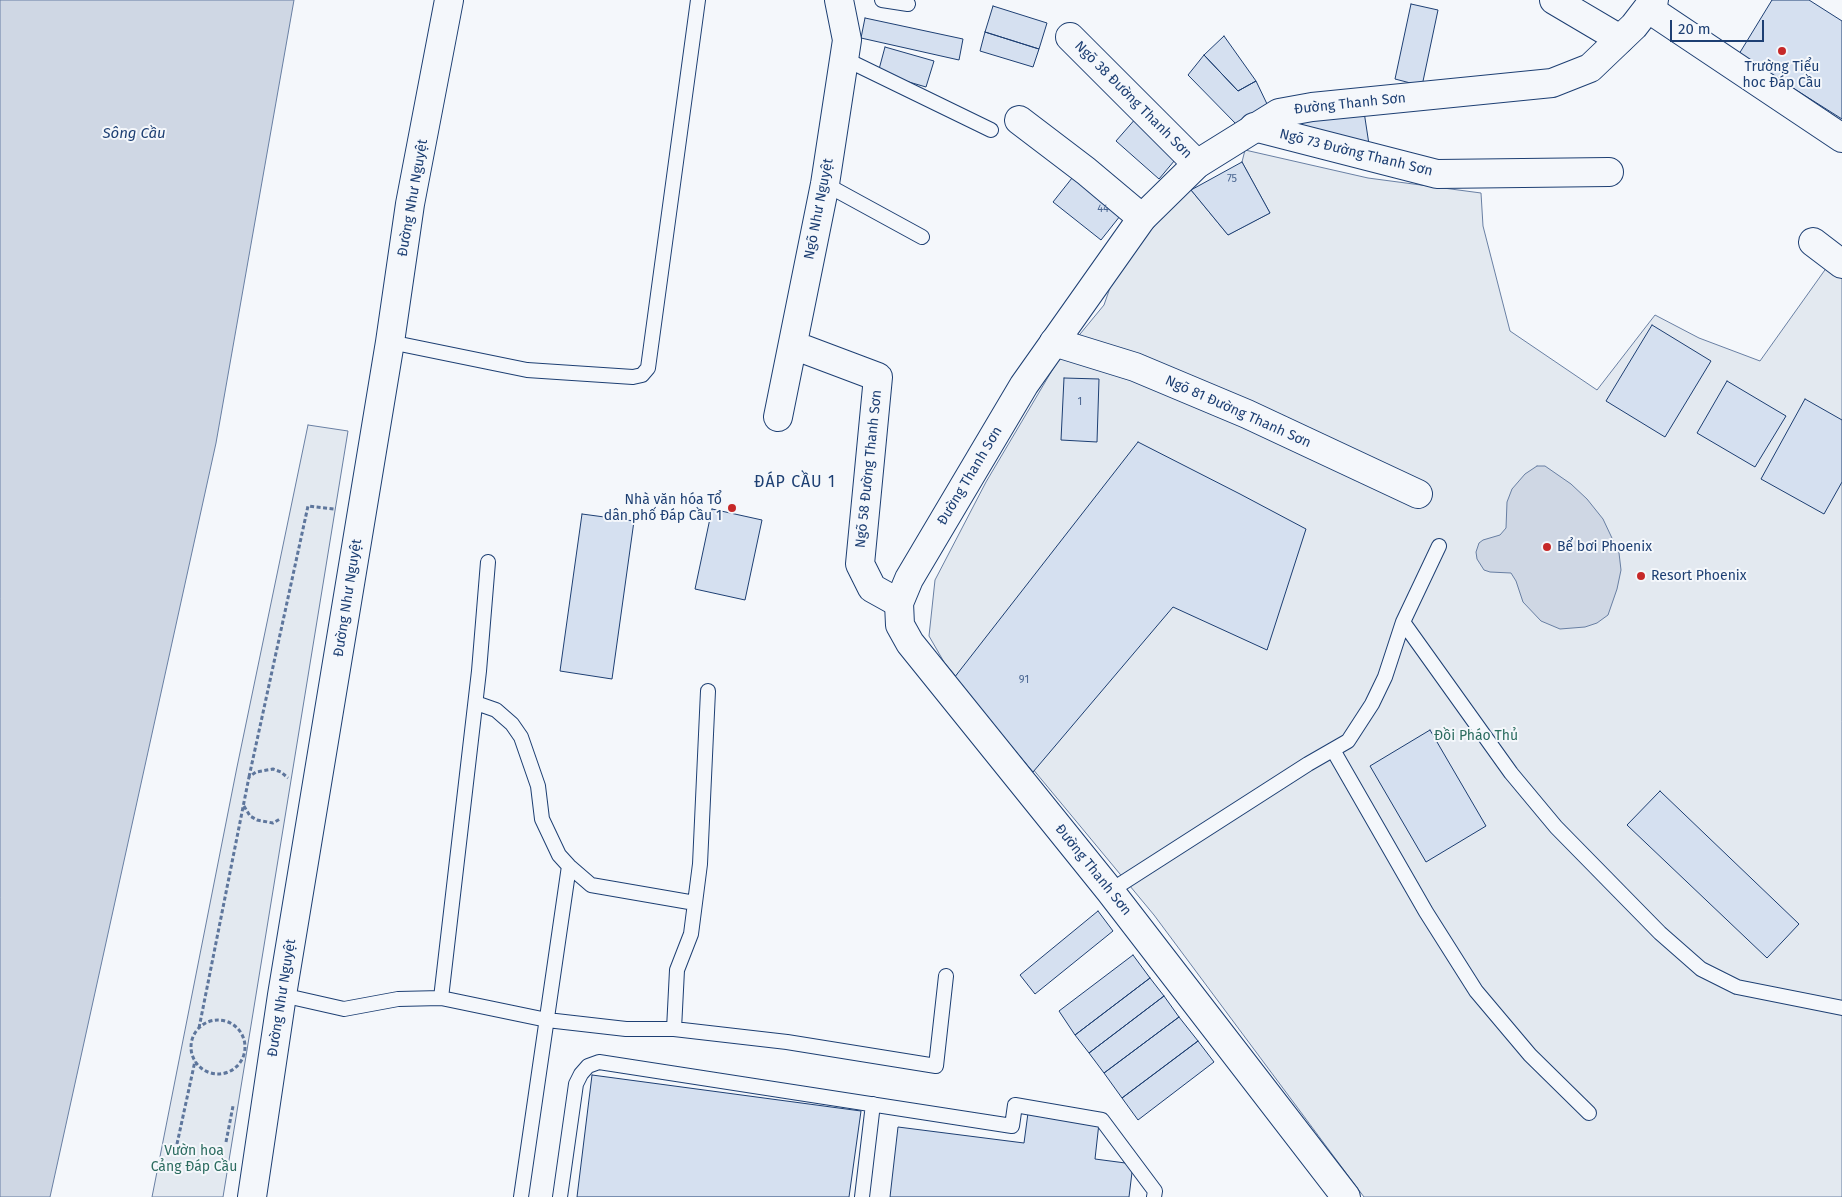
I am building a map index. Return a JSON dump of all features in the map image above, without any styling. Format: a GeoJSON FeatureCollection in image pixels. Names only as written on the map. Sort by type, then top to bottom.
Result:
{"type":"FeatureCollection","features":[{"type":"Feature","properties":{"kind":"street","name":"Đường Như Nguyệt"},"geometry":{"type":"LineString","coordinates":[[252,1197],[282,995],[390,342],[410,204],[448,0]]}},
{"type":"Feature","properties":{"kind":"street","name":"Ngõ Như Nguyệt"},"geometry":{"type":"LineString","coordinates":[[778,417],[825,184],[847,40],[839,0]]}},
{"type":"Feature","properties":{"kind":"street"},"geometry":{"type":"LineString","coordinates":[[1554,0],[1620,39]]}},
{"type":"Feature","properties":{"kind":"street"},"geometry":{"type":"LineString","coordinates":[[1651,4],[1842,138]]}},
{"type":"Feature","properties":{"kind":"street","name":"Đường Thanh Sơn"},"geometry":{"type":"LineString","coordinates":[[1346,1197],[1110,890],[910,642],[900,625],[899,603],[914,570],[1024,385],[1142,218],[1197,164],[1279,113],[1312,107],[1552,83],[1590,68],[1620,39],[1651,4]]}},
{"type":"Feature","properties":{"kind":"street","name":"Ngõ 38 Đường Thanh Sơn"},"geometry":{"type":"LineString","coordinates":[[1070,37],[1197,164]]}},
{"type":"Feature","properties":{"kind":"street"},"geometry":{"type":"LineString","coordinates":[[1019,120],[1086,171],[1142,218]]}},
{"type":"Feature","properties":{"kind":"street","name":"Ngõ 73 Đường Thanh Sơn"},"geometry":{"type":"LineString","coordinates":[[1254,127],[1437,174],[1609,172]]}},
{"type":"Feature","properties":{"kind":"street"},"geometry":{"type":"LineString","coordinates":[[1813,242],[1842,264]]}},
{"type":"Feature","properties":{"kind":"street","name":"Ngõ 81 Đường Thanh Sơn"},"geometry":{"type":"LineString","coordinates":[[1054,342],[1135,367],[1247,414],[1418,494]]}},
{"type":"Feature","properties":{"kind":"street","name":"Ngõ 58 Đường Thanh Sơn"},"geometry":{"type":"LineString","coordinates":[[793,345],[878,377],[860,564],[872,588],[899,603]]}},
{"type":"Feature","properties":{"kind":"lane"},"geometry":{"type":"LineString","coordinates":[[390,342],[528,370],[633,377],[642,375],[648,368],[698,0]]}},
{"type":"Feature","properties":{"kind":"lane"},"geometry":{"type":"LineString","coordinates":[[882,0],[908,4]]}},
{"type":"Feature","properties":{"kind":"lane"},"geometry":{"type":"LineString","coordinates":[[844,59],[991,130]]}},
{"type":"Feature","properties":{"kind":"lane"},"geometry":{"type":"LineString","coordinates":[[825,184],[922,237]]}},
{"type":"Feature","properties":{"kind":"lane"},"geometry":{"type":"LineString","coordinates":[[1110,890],[1308,764],[1348,741],[1372,704],[1385,677],[1403,622],[1438,546]]}},
{"type":"Feature","properties":{"kind":"lane"},"geometry":{"type":"LineString","coordinates":[[441,998],[476,703],[488,562]]}},
{"type":"Feature","properties":{"kind":"lane"},"geometry":{"type":"LineString","coordinates":[[1403,622],[1516,780],[1556,827],[1660,933],[1701,969],[1737,987],[1842,1008]]}},
{"type":"Feature","properties":{"kind":"lane"},"geometry":{"type":"LineString","coordinates":[[674,1029],[677,970],[691,934],[700,864],[708,691]]}},
{"type":"Feature","properties":{"kind":"lane"},"geometry":{"type":"LineString","coordinates":[[476,703],[496,710],[512,724],[522,737],[538,786],[542,819],[559,855],[569,866],[591,885],[695,903]]}},
{"type":"Feature","properties":{"kind":"lane"},"geometry":{"type":"LineString","coordinates":[[1333,750],[1426,912],[1476,991],[1530,1055],[1589,1114]]}},
{"type":"Feature","properties":{"kind":"lane"},"geometry":{"type":"LineString","coordinates":[[521,1197],[569,866]]}},
{"type":"Feature","properties":{"kind":"lane"},"geometry":{"type":"LineString","coordinates":[[282,995],[344,1009],[398,999],[441,998],[547,1020],[626,1029],[674,1029],[787,1042],[936,1066],[946,976]]}},
{"type":"Feature","properties":{"kind":"lane"},"geometry":{"type":"LineString","coordinates":[[560,1197],[576,1084],[588,1066],[599,1062],[1012,1126],[1015,1105],[1102,1120],[1155,1191],[1154,1197]]}},
{"type":"Feature","properties":{"kind":"lane"},"geometry":{"type":"LineString","coordinates":[[862,1197],[873,1104]]}},
{"type":"Feature","properties":{"kind":"path"},"geometry":{"type":"LineString","coordinates":[[199,1028],[214,1020],[223,1020],[231,1023],[243,1036],[245,1052],[237,1067],[223,1073],[215,1074],[207,1071],[192,1053],[192,1044],[199,1028],[249,777],[308,506],[336,509],[335,518]]}},
{"type":"Feature","properties":{"kind":"path"},"geometry":{"type":"LineString","coordinates":[[249,777],[256,772],[273,769],[281,772],[288,778],[286,786]]}},
{"type":"Feature","properties":{"kind":"path"},"geometry":{"type":"LineString","coordinates":[[244,806],[250,816],[265,823],[273,823],[280,820],[282,811]]}},
{"type":"Feature","properties":{"kind":"path"},"geometry":{"type":"LineString","coordinates":[[177,1144],[196,1060]]}},
{"type":"Feature","properties":{"kind":"green space","name":"Đồi Pháo Thủ"},"geometry":{"type":"Polygon","coordinates":[[[1245,150],[1368,178],[1481,193],[1483,226],[1510,331],[1597,390],[1655,315],[1699,338],[1760,361],[1842,246],[1842,1197],[1364,1197],[1154,915],[944,662],[929,636],[935,580],[986,482],[1057,362],[1104,305],[1112,282],[1148,226],[1191,190],[1228,235],[1270,213],[1242,162],[1245,150]]]}},
{"type":"Feature","properties":{"kind":"green space","name":"Vườn hoa Cảng Đáp Cầu"},"geometry":{"type":"Polygon","coordinates":[[[308,425],[348,431],[223,1197],[152,1197],[237,767],[308,425]]]}},
{"type":"Feature","properties":{"kind":"water","name":"Sông Cầu"},"geometry":{"type":"Polygon","coordinates":[[[0,0],[294,0],[216,443],[50,1197],[0,1197],[0,0]]]}},
{"type":"Feature","properties":{"kind":"water","name":"Bể bơi Phoenix"},"geometry":{"type":"Polygon","coordinates":[[[1537,466],[1545,466],[1571,484],[1587,499],[1603,519],[1619,553],[1621,570],[1617,589],[1608,615],[1597,623],[1585,627],[1560,629],[1541,621],[1523,602],[1516,581],[1511,573],[1484,570],[1477,559],[1476,552],[1479,543],[1500,535],[1506,528],[1507,502],[1512,489],[1525,474],[1537,466]]]}},
{"type":"Feature","properties":{"kind":"building","name":"Trường Tiểu hoc Đáp Cầu"},"geometry":{"type":"Polygon","coordinates":[[[1772,0],[1809,0],[1842,21],[1842,119],[1739,54],[1772,0]]]}},
{"type":"Feature","properties":{"kind":"building"},"geometry":{"type":"Polygon","coordinates":[[[1411,4],[1438,10],[1422,86],[1395,79],[1411,4]]]}},
{"type":"Feature","properties":{"kind":"building"},"geometry":{"type":"Polygon","coordinates":[[[993,6],[1047,23],[1039,49],[985,32],[993,6]]]}},
{"type":"Feature","properties":{"kind":"building"},"geometry":{"type":"Polygon","coordinates":[[[865,18],[963,39],[959,60],[861,38],[865,18]]]}},
{"type":"Feature","properties":{"kind":"building"},"geometry":{"type":"Polygon","coordinates":[[[985,32],[1039,49],[1033,67],[980,51],[985,32]]]}},
{"type":"Feature","properties":{"kind":"building"},"geometry":{"type":"Polygon","coordinates":[[[1224,36],[1256,81],[1238,91],[1204,55],[1224,36]]]}},
{"type":"Feature","properties":{"kind":"building"},"geometry":{"type":"Polygon","coordinates":[[[885,47],[934,61],[926,87],[878,73],[885,47]]]}},
{"type":"Feature","properties":{"kind":"building"},"geometry":{"type":"Polygon","coordinates":[[[1204,55],[1238,91],[1256,81],[1268,106],[1237,125],[1188,75],[1204,55]]]}},
{"type":"Feature","properties":{"kind":"building"},"geometry":{"type":"Polygon","coordinates":[[[1363,105],[1370,151],[1293,134],[1290,114],[1363,105]]]}},
{"type":"Feature","properties":{"kind":"building"},"geometry":{"type":"Polygon","coordinates":[[[1137,117],[1180,154],[1159,179],[1116,141],[1137,117]]]}},
{"type":"Feature","properties":{"kind":"building"},"geometry":{"type":"Polygon","coordinates":[[[1242,162],[1270,213],[1228,235],[1191,190],[1242,162]]]}},
{"type":"Feature","properties":{"kind":"building"},"geometry":{"type":"Polygon","coordinates":[[[1076,173],[1124,211],[1101,240],[1053,202],[1076,173]]]}},
{"type":"Feature","properties":{"kind":"building"},"geometry":{"type":"Polygon","coordinates":[[[1652,325],[1711,361],[1665,437],[1606,401],[1652,325]]]}},
{"type":"Feature","properties":{"kind":"building"},"geometry":{"type":"Polygon","coordinates":[[[1064,378],[1099,379],[1097,442],[1061,440],[1064,378]]]}},
{"type":"Feature","properties":{"kind":"building"},"geometry":{"type":"Polygon","coordinates":[[[1727,381],[1786,416],[1755,467],[1697,433],[1727,381]]]}},
{"type":"Feature","properties":{"kind":"building"},"geometry":{"type":"Polygon","coordinates":[[[1805,399],[1842,420],[1842,482],[1824,514],[1761,479],[1805,399]]]}},
{"type":"Feature","properties":{"kind":"building"},"geometry":{"type":"Polygon","coordinates":[[[1138,442],[1306,529],[1267,650],[1173,607],[1033,772],[954,678],[1138,442]]]}},
{"type":"Feature","properties":{"kind":"building"},"geometry":{"type":"Polygon","coordinates":[[[712,509],[762,520],[745,600],[695,589],[712,509]]]}},
{"type":"Feature","properties":{"kind":"building"},"geometry":{"type":"Polygon","coordinates":[[[582,514],[634,521],[612,679],[560,671],[582,514]]]}},
{"type":"Feature","properties":{"kind":"building"},"geometry":{"type":"Polygon","coordinates":[[[1430,730],[1486,826],[1426,862],[1370,766],[1430,730]]]}},
{"type":"Feature","properties":{"kind":"building"},"geometry":{"type":"Polygon","coordinates":[[[1660,791],[1799,924],[1767,958],[1627,825],[1660,791]]]}},
{"type":"Feature","properties":{"kind":"building"},"geometry":{"type":"Polygon","coordinates":[[[1098,911],[1113,931],[1035,994],[1020,975],[1098,911]]]}},
{"type":"Feature","properties":{"kind":"building"},"geometry":{"type":"Polygon","coordinates":[[[1133,955],[1150,978],[1075,1035],[1059,1011],[1133,955]]]}},
{"type":"Feature","properties":{"kind":"building"},"geometry":{"type":"Polygon","coordinates":[[[1150,978],[1164,996],[1089,1053],[1075,1035],[1150,978]]]}},
{"type":"Feature","properties":{"kind":"building"},"geometry":{"type":"Polygon","coordinates":[[[1164,996],[1179,1017],[1104,1073],[1089,1053],[1164,996]]]}},
{"type":"Feature","properties":{"kind":"building"},"geometry":{"type":"Polygon","coordinates":[[[1179,1017],[1198,1041],[1122,1098],[1104,1073],[1179,1017]]]}},
{"type":"Feature","properties":{"kind":"building"},"geometry":{"type":"Polygon","coordinates":[[[1198,1041],[1214,1062],[1138,1120],[1122,1098],[1198,1041]]]}},
{"type":"Feature","properties":{"kind":"building"},"geometry":{"type":"Polygon","coordinates":[[[592,1075],[861,1111],[849,1197],[577,1197],[592,1075]]]}},
{"type":"Feature","properties":{"kind":"building"},"geometry":{"type":"Polygon","coordinates":[[[1028,1113],[1099,1123],[1095,1159],[1133,1164],[1129,1197],[890,1197],[898,1127],[1024,1143],[1028,1113]]]}},
{"type":"Feature","properties":{"kind":"place","name":"Trường Tiểu hoc Đáp Cầu"},"geometry":{"type":"Point","coordinates":[1782,51]}},
{"type":"Feature","properties":{"kind":"place","name":"Nhà văn hóa Tổ dân phố Đáp Cầu 1"},"geometry":{"type":"Point","coordinates":[732,508]}},
{"type":"Feature","properties":{"kind":"place","name":"Bể bơi Phoenix"},"geometry":{"type":"Point","coordinates":[1547,547]}},
{"type":"Feature","properties":{"kind":"place","name":"Resort Phoenix"},"geometry":{"type":"Point","coordinates":[1641,576]}},
{"type":"Feature","properties":{"kind":"district","name":"ĐÁP CẦU 1"},"geometry":{"type":"Point","coordinates":[795,483]}}]}
